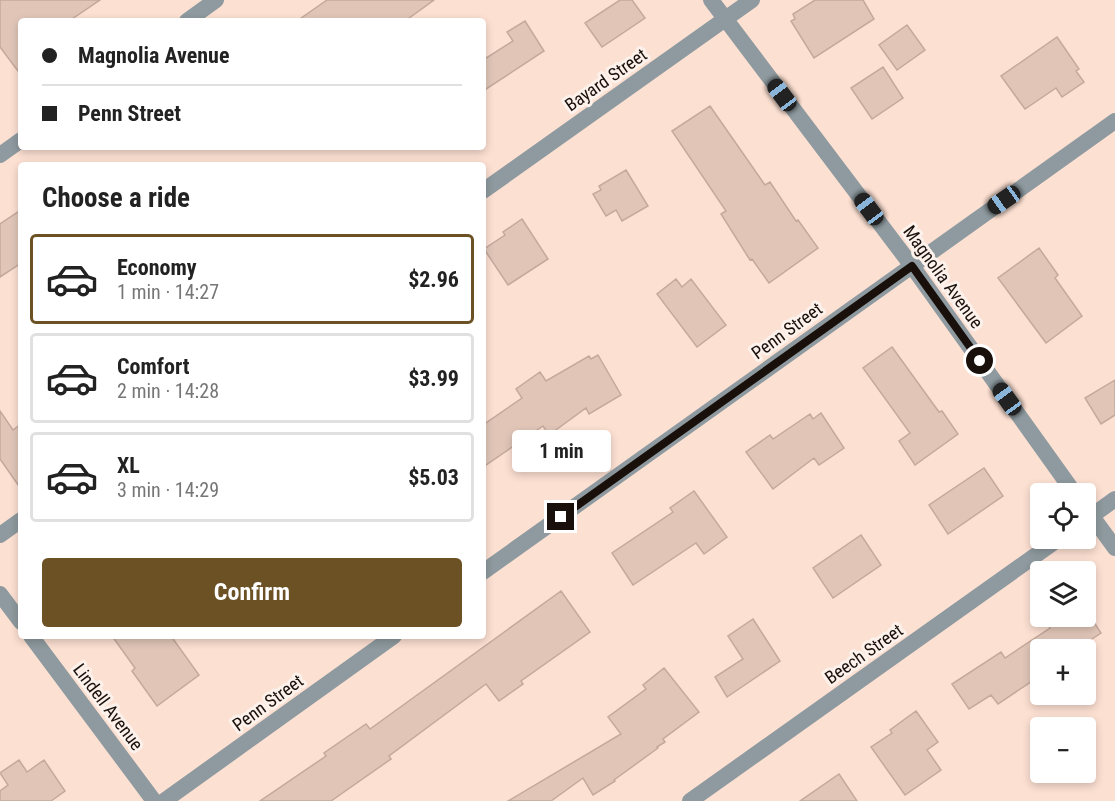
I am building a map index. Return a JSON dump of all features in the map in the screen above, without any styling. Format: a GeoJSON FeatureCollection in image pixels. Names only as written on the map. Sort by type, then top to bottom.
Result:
{"type":"FeatureCollection","features":[{"type":"Feature","properties":{"kind":"street"},"geometry":{"type":"LineString","coordinates":[[191,18],[216,0]]}},
{"type":"Feature","properties":{"kind":"street","name":"Magnolia Avenue"},"geometry":{"type":"LineString","coordinates":[[711,0],[912,266],[1067,483]]}},
{"type":"Feature","properties":{"kind":"street","name":"Bayard Street"},"geometry":{"type":"LineString","coordinates":[[486,189],[752,0]]}},
{"type":"Feature","properties":{"kind":"street","name":"Penn Street"},"geometry":{"type":"LineString","coordinates":[[486,570],[1115,121]]}},
{"type":"Feature","properties":{"kind":"street"},"geometry":{"type":"LineString","coordinates":[[0,155],[18,142]]}},
{"type":"Feature","properties":{"kind":"street"},"geometry":{"type":"LineString","coordinates":[[1096,511],[1115,500]]}},
{"type":"Feature","properties":{"kind":"street"},"geometry":{"type":"LineString","coordinates":[[0,535],[18,522]]}},
{"type":"Feature","properties":{"kind":"street"},"geometry":{"type":"LineString","coordinates":[[1096,525],[1115,548]]}},
{"type":"Feature","properties":{"kind":"street","name":"Beech Street"},"geometry":{"type":"LineString","coordinates":[[690,801],[1045,549]]}},
{"type":"Feature","properties":{"kind":"street"},"geometry":{"type":"LineString","coordinates":[[0,594],[18,618]]}},
{"type":"Feature","properties":{"kind":"street","name":"Lindell Avenue"},"geometry":{"type":"LineString","coordinates":[[33,639],[154,801]]}},
{"type":"Feature","properties":{"kind":"street","name":"Penn Street"},"geometry":{"type":"LineString","coordinates":[[164,801],[390,639]]}},
{"type":"Feature","properties":{"kind":"building"},"geometry":{"type":"Polygon","coordinates":[[[0,0],[100,0],[73,18],[18,18],[18,71],[0,47],[0,0]]]}},
{"type":"Feature","properties":{"kind":"building"},"geometry":{"type":"Polygon","coordinates":[[[327,0],[434,0],[409,18],[301,18],[327,0]]]}},
{"type":"Feature","properties":{"kind":"building"},"geometry":{"type":"Polygon","coordinates":[[[620,0],[632,0],[645,18],[602,47],[585,23],[620,0]]]}},
{"type":"Feature","properties":{"kind":"building"},"geometry":{"type":"Polygon","coordinates":[[[815,0],[863,0],[874,19],[814,58],[791,21],[795,19],[793,14],[815,0]]]}},
{"type":"Feature","properties":{"kind":"building"},"geometry":{"type":"Polygon","coordinates":[[[525,21],[544,51],[486,89],[486,58],[513,41],[507,32],[525,21]]]}},
{"type":"Feature","properties":{"kind":"building"},"geometry":{"type":"Polygon","coordinates":[[[907,25],[925,50],[897,70],[879,45],[907,25]]]}},
{"type":"Feature","properties":{"kind":"building"},"geometry":{"type":"Polygon","coordinates":[[[1057,37],[1079,69],[1076,71],[1084,82],[1062,97],[1056,88],[1025,109],[1001,76],[1057,37]]]}},
{"type":"Feature","properties":{"kind":"building"},"geometry":{"type":"Polygon","coordinates":[[[883,67],[903,98],[872,119],[851,88],[883,67]]]}},
{"type":"Feature","properties":{"kind":"building"},"geometry":{"type":"Polygon","coordinates":[[[710,106],[765,185],[770,182],[796,221],[798,220],[818,248],[769,283],[752,259],[750,260],[721,214],[726,211],[672,131],[710,106]]]}},
{"type":"Feature","properties":{"kind":"building"},"geometry":{"type":"Polygon","coordinates":[[[626,170],[648,206],[622,221],[616,210],[606,216],[593,194],[601,190],[599,186],[626,170]]]}},
{"type":"Feature","properties":{"kind":"building"},"geometry":{"type":"Polygon","coordinates":[[[18,212],[18,265],[0,277],[0,224],[18,212]]]}},
{"type":"Feature","properties":{"kind":"building"},"geometry":{"type":"Polygon","coordinates":[[[522,219],[548,259],[508,285],[486,252],[486,248],[505,235],[503,232],[522,219]]]}},
{"type":"Feature","properties":{"kind":"building"},"geometry":{"type":"Polygon","coordinates":[[[1039,248],[1058,275],[1055,278],[1082,316],[1046,343],[998,278],[1039,248]]]}},
{"type":"Feature","properties":{"kind":"building"},"geometry":{"type":"Polygon","coordinates":[[[676,279],[682,287],[691,279],[726,325],[697,347],[657,294],[676,279]]]}},
{"type":"Feature","properties":{"kind":"building"},"geometry":{"type":"Polygon","coordinates":[[[892,347],[939,412],[942,411],[958,434],[915,465],[899,441],[910,433],[863,368],[892,347]]]}},
{"type":"Feature","properties":{"kind":"building"},"geometry":{"type":"Polygon","coordinates":[[[598,355],[621,395],[589,414],[586,408],[549,435],[543,426],[486,465],[486,423],[522,398],[516,389],[540,372],[546,381],[589,356],[591,359],[598,355]]]}},
{"type":"Feature","properties":{"kind":"building"},"geometry":{"type":"Polygon","coordinates":[[[1115,380],[1115,415],[1101,424],[1085,398],[1115,380]]]}},
{"type":"Feature","properties":{"kind":"building"},"geometry":{"type":"Polygon","coordinates":[[[0,411],[13,430],[18,426],[18,485],[0,459],[0,411]]]}},
{"type":"Feature","properties":{"kind":"building"},"geometry":{"type":"Polygon","coordinates":[[[821,413],[844,448],[819,465],[814,458],[773,489],[746,452],[770,435],[773,439],[810,414],[813,419],[821,413]]]}},
{"type":"Feature","properties":{"kind":"building"},"geometry":{"type":"Polygon","coordinates":[[[984,468],[1003,496],[948,534],[929,505],[984,468]]]}},
{"type":"Feature","properties":{"kind":"building"},"geometry":{"type":"Polygon","coordinates":[[[694,491],[727,537],[704,554],[696,543],[633,585],[612,553],[673,512],[670,508],[694,491]]]}},
{"type":"Feature","properties":{"kind":"building"},"geometry":{"type":"Polygon","coordinates":[[[861,535],[881,565],[833,598],[813,568],[861,535]]]}},
{"type":"Feature","properties":{"kind":"building"},"geometry":{"type":"Polygon","coordinates":[[[561,591],[590,632],[521,681],[523,684],[499,701],[486,684],[389,756],[391,759],[331,801],[260,801],[326,756],[324,753],[366,724],[370,729],[561,591]]]}},
{"type":"Feature","properties":{"kind":"building"},"geometry":{"type":"Polygon","coordinates":[[[753,619],[780,661],[727,697],[715,677],[743,659],[728,636],[753,619]]]}},
{"type":"Feature","properties":{"kind":"building"},"geometry":{"type":"Polygon","coordinates":[[[1096,625],[1101,633],[1092,639],[1034,639],[1050,628],[1096,625]]]}},
{"type":"Feature","properties":{"kind":"building"},"geometry":{"type":"Polygon","coordinates":[[[114,639],[173,639],[199,675],[157,706],[132,671],[135,668],[114,639]]]}},
{"type":"Feature","properties":{"kind":"building"},"geometry":{"type":"Polygon","coordinates":[[[1030,641],[1030,682],[998,704],[991,695],[969,709],[952,684],[1001,652],[1005,658],[1030,641]]]}},
{"type":"Feature","properties":{"kind":"building"},"geometry":{"type":"Polygon","coordinates":[[[664,668],[699,712],[663,739],[665,742],[658,748],[593,795],[583,778],[551,801],[508,801],[621,734],[608,717],[646,689],[643,685],[664,668]]]}},
{"type":"Feature","properties":{"kind":"building"},"geometry":{"type":"Polygon","coordinates":[[[916,711],[938,742],[927,750],[941,770],[905,795],[871,747],[892,733],[890,730],[916,711]]]}},
{"type":"Feature","properties":{"kind":"building"},"geometry":{"type":"Polygon","coordinates":[[[19,760],[27,772],[44,760],[65,791],[51,801],[0,801],[0,791],[8,785],[0,773],[19,760]]]}},
{"type":"Feature","properties":{"kind":"building"},"geometry":{"type":"Polygon","coordinates":[[[839,774],[857,801],[800,801],[839,774]]]}},
{"type":"Feature","properties":{"kind":"route"},"geometry":{"type":"LineString","coordinates":[[561,517],[912,266],[980,361]]}}]}
